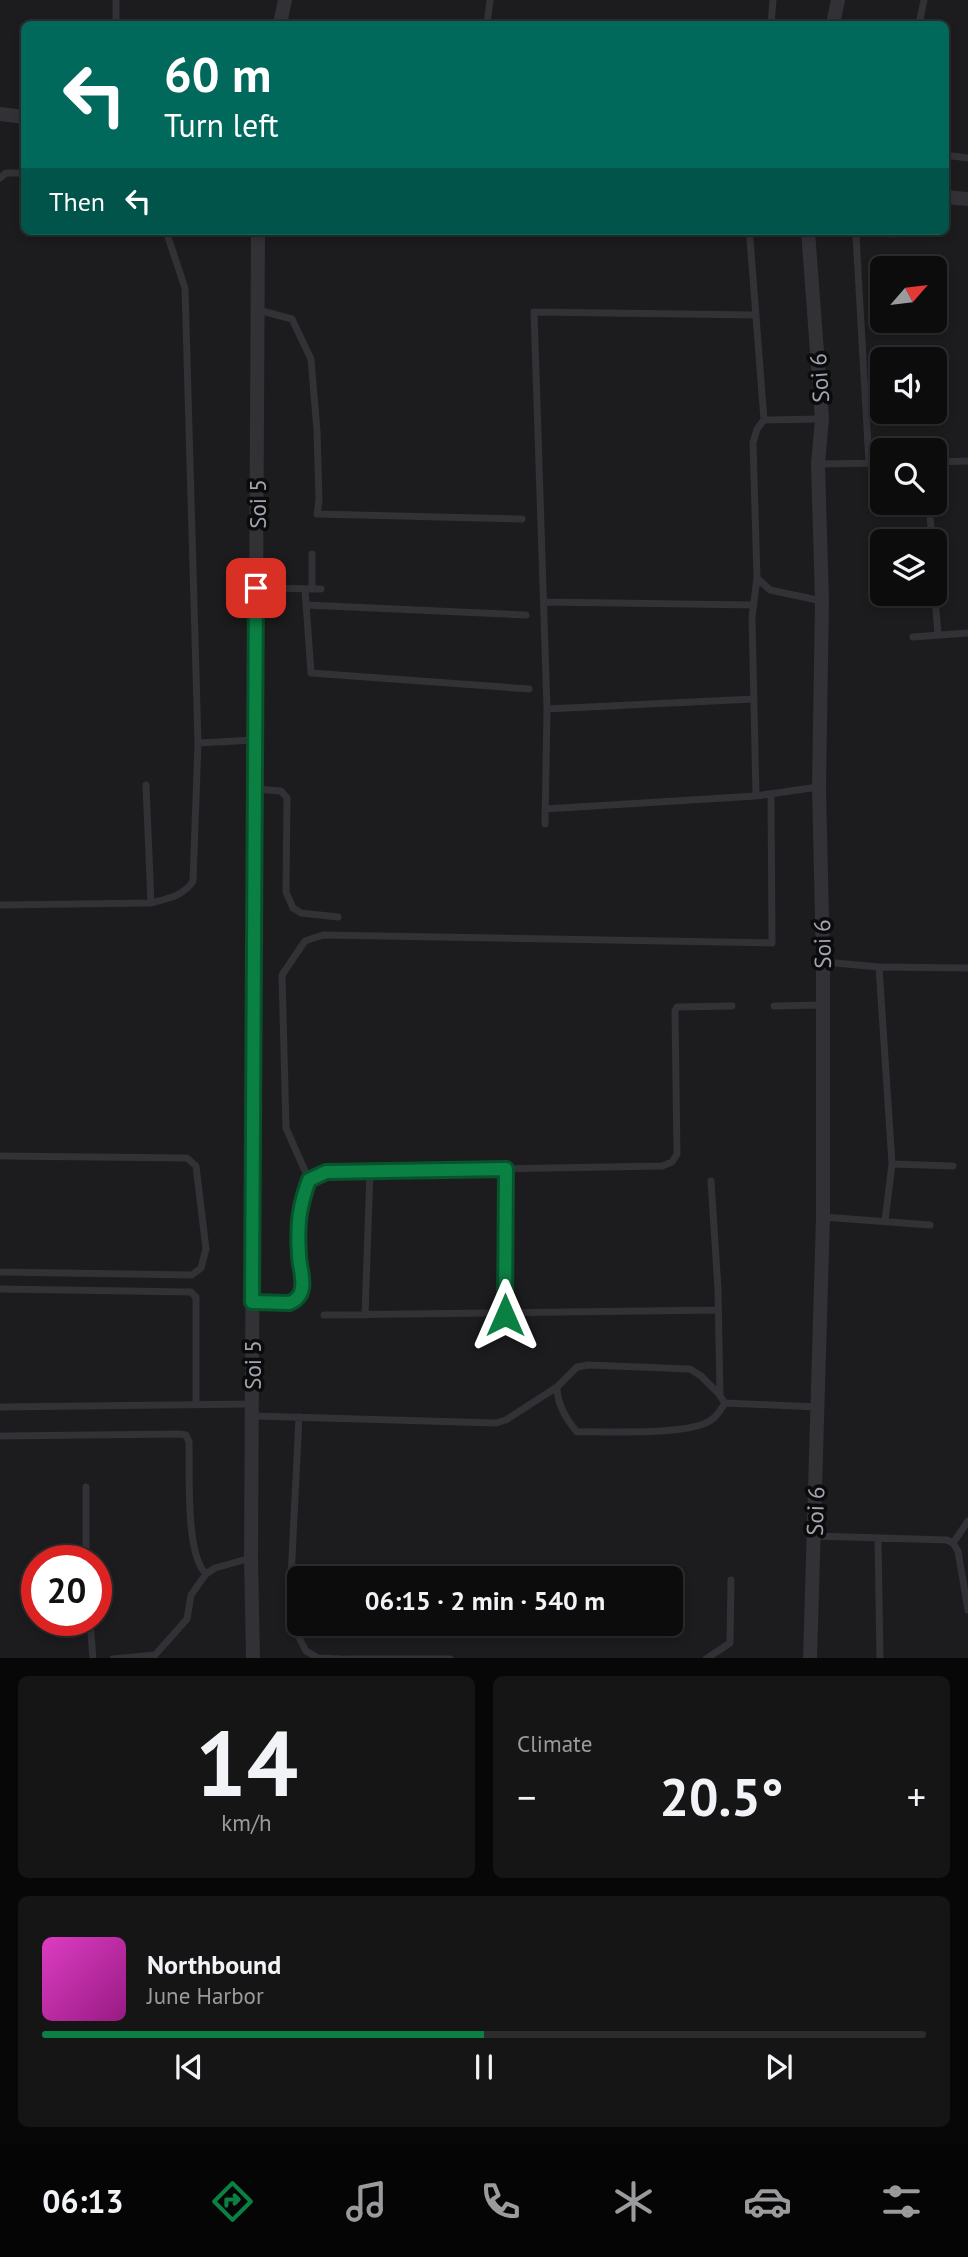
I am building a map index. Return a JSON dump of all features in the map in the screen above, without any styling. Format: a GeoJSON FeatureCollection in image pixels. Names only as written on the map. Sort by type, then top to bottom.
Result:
{"type":"FeatureCollection","features":[{"type":"Feature","properties":{"kind":"street"},"geometry":{"type":"LineString","coordinates":[[281,21],[285,0]]}},
{"type":"Feature","properties":{"kind":"street"},"geometry":{"type":"LineString","coordinates":[[834,21],[838,0]]}},
{"type":"Feature","properties":{"kind":"street"},"geometry":{"type":"LineString","coordinates":[[0,114],[21,117]]}},
{"type":"Feature","properties":{"kind":"street"},"geometry":{"type":"LineString","coordinates":[[949,197],[968,199]]}},
{"type":"Feature","properties":{"kind":"street","name":"Soi 5"},"geometry":{"type":"LineString","coordinates":[[253,1658],[247,1559],[252,1410],[258,235]]}},
{"type":"Feature","properties":{"kind":"street","name":"Soi 6"},"geometry":{"type":"LineString","coordinates":[[808,235],[822,419],[818,464],[822,601],[819,787],[823,962],[823,1217],[810,1658]]}},
{"type":"Feature","properties":{"kind":"lane"},"geometry":{"type":"LineString","coordinates":[[116,0],[116,21]]}},
{"type":"Feature","properties":{"kind":"lane"},"geometry":{"type":"LineString","coordinates":[[486,21],[490,0]]}},
{"type":"Feature","properties":{"kind":"lane"},"geometry":{"type":"LineString","coordinates":[[771,21],[773,0]]}},
{"type":"Feature","properties":{"kind":"lane"},"geometry":{"type":"LineString","coordinates":[[920,21],[925,0]]}},
{"type":"Feature","properties":{"kind":"lane"},"geometry":{"type":"LineString","coordinates":[[949,156],[968,158]]}},
{"type":"Feature","properties":{"kind":"lane"},"geometry":{"type":"LineString","coordinates":[[0,178],[6,173],[21,173]]}},
{"type":"Feature","properties":{"kind":"lane"},"geometry":{"type":"LineString","coordinates":[[0,905],[150,903],[172,898],[188,889],[193,881],[198,743],[185,288],[167,235]]}},
{"type":"Feature","properties":{"kind":"lane"},"geometry":{"type":"LineString","coordinates":[[818,464],[869,464],[858,235]]}},
{"type":"Feature","properties":{"kind":"lane"},"geometry":{"type":"LineString","coordinates":[[750,239],[764,420],[757,429],[753,443],[757,578],[754,605],[756,796]]}},
{"type":"Feature","properties":{"kind":"lane"},"geometry":{"type":"LineString","coordinates":[[258,309],[292,319],[311,359],[317,431],[317,514],[522,519]]}},
{"type":"Feature","properties":{"kind":"lane"},"geometry":{"type":"LineString","coordinates":[[545,824],[547,709],[534,312],[756,315]]}},
{"type":"Feature","properties":{"kind":"lane"},"geometry":{"type":"LineString","coordinates":[[764,420],[822,419]]}},
{"type":"Feature","properties":{"kind":"lane"},"geometry":{"type":"LineString","coordinates":[[947,462],[968,461]]}},
{"type":"Feature","properties":{"kind":"lane"},"geometry":{"type":"LineString","coordinates":[[312,554],[306,605],[311,673],[529,688]]}},
{"type":"Feature","properties":{"kind":"lane"},"geometry":{"type":"LineString","coordinates":[[757,578],[771,590],[822,601]]}},
{"type":"Feature","properties":{"kind":"lane"},"geometry":{"type":"LineString","coordinates":[[256,588],[321,589]]}},
{"type":"Feature","properties":{"kind":"lane"},"geometry":{"type":"LineString","coordinates":[[544,602],[754,605]]}},
{"type":"Feature","properties":{"kind":"lane"},"geometry":{"type":"LineString","coordinates":[[306,605],[526,614]]}},
{"type":"Feature","properties":{"kind":"lane"},"geometry":{"type":"LineString","coordinates":[[936,606],[938,635]]}},
{"type":"Feature","properties":{"kind":"lane"},"geometry":{"type":"LineString","coordinates":[[913,637],[968,633]]}},
{"type":"Feature","properties":{"kind":"lane"},"geometry":{"type":"LineString","coordinates":[[547,709],[754,699]]}},
{"type":"Feature","properties":{"kind":"lane"},"geometry":{"type":"LineString","coordinates":[[198,743],[255,740]]}},
{"type":"Feature","properties":{"kind":"lane"},"geometry":{"type":"LineString","coordinates":[[146,785],[150,903]]}},
{"type":"Feature","properties":{"kind":"lane"},"geometry":{"type":"LineString","coordinates":[[545,808],[756,796],[819,787]]}},
{"type":"Feature","properties":{"kind":"lane"},"geometry":{"type":"LineString","coordinates":[[255,789],[281,791],[288,797],[286,892],[293,908],[301,914],[338,917]]}},
{"type":"Feature","properties":{"kind":"lane"},"geometry":{"type":"LineString","coordinates":[[309,1180],[286,1129],[282,975],[305,940],[323,935],[772,943],[771,794]]}},
{"type":"Feature","properties":{"kind":"lane"},"geometry":{"type":"LineString","coordinates":[[823,962],[879,967],[968,968]]}},
{"type":"Feature","properties":{"kind":"lane"},"geometry":{"type":"LineString","coordinates":[[879,967],[892,1164],[885,1221]]}},
{"type":"Feature","properties":{"kind":"lane"},"geometry":{"type":"LineString","coordinates":[[774,1006],[823,1005]]}},
{"type":"Feature","properties":{"kind":"lane"},"geometry":{"type":"LineString","coordinates":[[252,1302],[289,1303],[299,1296],[303,1287],[299,1256],[299,1207],[309,1180],[326,1172],[662,1166],[672,1161],[677,1154],[675,1011],[677,1007],[732,1006]]}},
{"type":"Feature","properties":{"kind":"lane"},"geometry":{"type":"LineString","coordinates":[[0,1156],[187,1158],[196,1167],[206,1249],[201,1268],[192,1275],[0,1272]]}},
{"type":"Feature","properties":{"kind":"lane"},"geometry":{"type":"LineString","coordinates":[[892,1164],[953,1166]]}},
{"type":"Feature","properties":{"kind":"lane"},"geometry":{"type":"LineString","coordinates":[[505,1315],[506,1169]]}},
{"type":"Feature","properties":{"kind":"lane"},"geometry":{"type":"LineString","coordinates":[[365,1315],[370,1171]]}},
{"type":"Feature","properties":{"kind":"lane"},"geometry":{"type":"LineString","coordinates":[[712,1181],[720,1396]]}},
{"type":"Feature","properties":{"kind":"lane"},"geometry":{"type":"LineString","coordinates":[[823,1217],[930,1225]]}},
{"type":"Feature","properties":{"kind":"lane"},"geometry":{"type":"LineString","coordinates":[[0,1289],[191,1292],[196,1297],[196,1405]]}},
{"type":"Feature","properties":{"kind":"lane"},"geometry":{"type":"LineString","coordinates":[[324,1315],[505,1315],[718,1310]]}},
{"type":"Feature","properties":{"kind":"lane"},"geometry":{"type":"LineString","coordinates":[[0,1407],[196,1405],[299,1418],[496,1423],[506,1420],[557,1387],[577,1367],[588,1365],[690,1369],[701,1376],[725,1403]]}},
{"type":"Feature","properties":{"kind":"lane"},"geometry":{"type":"LineString","coordinates":[[557,1387],[557,1395],[566,1418],[577,1432],[682,1429],[699,1426],[713,1420],[725,1403]]}},
{"type":"Feature","properties":{"kind":"lane"},"geometry":{"type":"LineString","coordinates":[[725,1403],[818,1406]]}},
{"type":"Feature","properties":{"kind":"lane"},"geometry":{"type":"LineString","coordinates":[[299,1418],[289,1618],[306,1651],[318,1658],[450,1658]]}},
{"type":"Feature","properties":{"kind":"lane"},"geometry":{"type":"LineString","coordinates":[[0,1436],[186,1435],[189,1441],[191,1517],[196,1560],[206,1574]]}},
{"type":"Feature","properties":{"kind":"lane"},"geometry":{"type":"LineString","coordinates":[[86,1487],[86,1545]]}},
{"type":"Feature","properties":{"kind":"lane"},"geometry":{"type":"LineString","coordinates":[[953,1543],[968,1521]]}},
{"type":"Feature","properties":{"kind":"lane"},"geometry":{"type":"LineString","coordinates":[[814,1536],[947,1540],[953,1543],[961,1561],[968,1610]]}},
{"type":"Feature","properties":{"kind":"lane"},"geometry":{"type":"LineString","coordinates":[[878,1538],[880,1658]]}},
{"type":"Feature","properties":{"kind":"lane"},"geometry":{"type":"LineString","coordinates":[[113,1658],[155,1655],[187,1619],[191,1595],[206,1574],[215,1568],[247,1559]]}},
{"type":"Feature","properties":{"kind":"lane"},"geometry":{"type":"LineString","coordinates":[[706,1658],[730,1643],[731,1580]]}},
{"type":"Feature","properties":{"kind":"lane"},"geometry":{"type":"LineString","coordinates":[[91,1636],[93,1658]]}},
{"type":"Feature","properties":{"kind":"shaded area"},"geometry":{"type":"Polygon","coordinates":[[[0,0],[968,0],[968,1658],[0,1658],[0,0]]]}},
{"type":"Feature","properties":{"kind":"route"},"geometry":{"type":"LineString","coordinates":[[256,588],[252,1302],[289,1303],[299,1296],[303,1287],[299,1256],[299,1207],[309,1180],[326,1172],[506,1169],[505,1315]]}}]}
